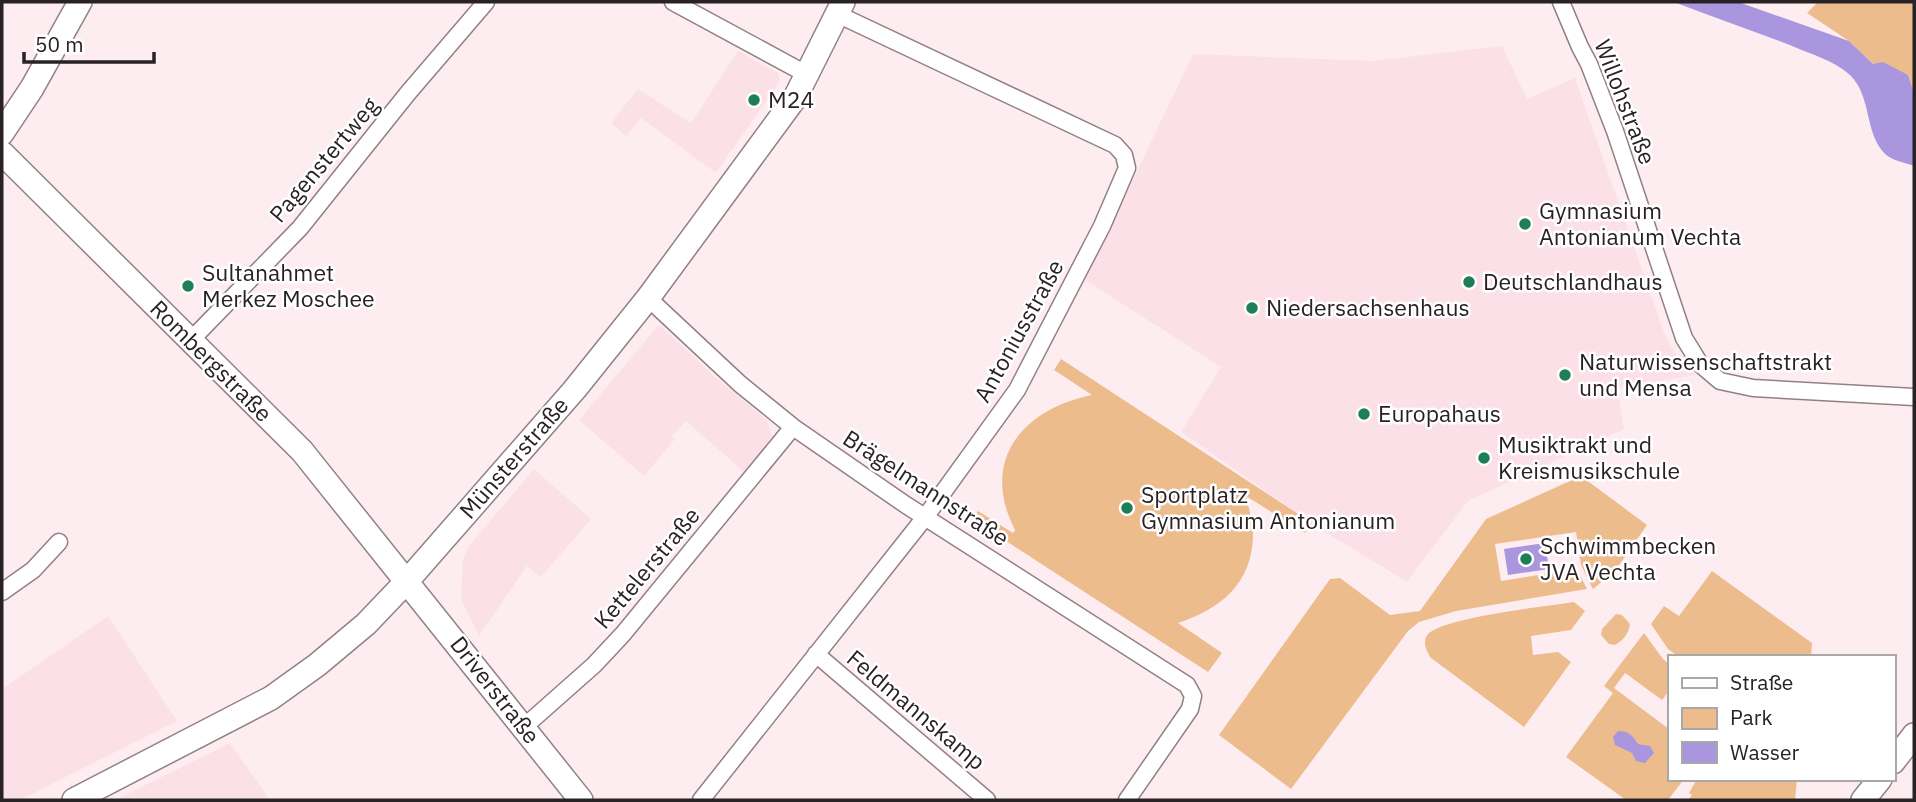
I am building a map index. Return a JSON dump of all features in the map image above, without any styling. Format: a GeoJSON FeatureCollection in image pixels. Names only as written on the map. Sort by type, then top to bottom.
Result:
{"type":"FeatureCollection","features":[{"type":"Feature","properties":{"kind":"main road"},"geometry":{"type":"LineString","coordinates":[[2,133],[32,88],[80,2]]}},
{"type":"Feature","properties":{"kind":"main road","name":"Münsterstraße"},"geometry":{"type":"LineString","coordinates":[[74,800],[271,698],[317,665],[366,624],[408,580],[575,389],[648,298],[795,98],[840,8]]}},
{"type":"Feature","properties":{"kind":"main road","name":"Rombergstraße"},"geometry":{"type":"LineString","coordinates":[[2,153],[303,451],[408,580]]}},
{"type":"Feature","properties":{"kind":"main road","name":"Driverstraße"},"geometry":{"type":"LineString","coordinates":[[408,580],[581,800]]}},
{"type":"Feature","properties":{"kind":"main road"},"geometry":{"type":"LineString","coordinates":[[1895,759],[1914,735]]}},
{"type":"Feature","properties":{"kind":"main road"},"geometry":{"type":"LineString","coordinates":[[1863,800],[1878,781]]}},
{"type":"Feature","properties":{"kind":"street","name":"Pagenstertweg"},"geometry":{"type":"LineString","coordinates":[[191,340],[300,228],[408,93],[486,2]]}},
{"type":"Feature","properties":{"kind":"street"},"geometry":{"type":"LineString","coordinates":[[673,2],[808,75]]}},
{"type":"Feature","properties":{"kind":"street","name":"Willohstraße"},"geometry":{"type":"LineString","coordinates":[[1561,2],[1615,131],[1684,338],[1700,364],[1720,381],[1753,388],[1914,397]]}},
{"type":"Feature","properties":{"kind":"street","name":"Antoniusstraße"},"geometry":{"type":"LineString","coordinates":[[701,800],[926,516],[1017,390],[1102,226],[1127,168],[1124,155],[1115,145],[840,8]]}},
{"type":"Feature","properties":{"kind":"street","name":"Brägelmannstraße"},"geometry":{"type":"LineString","coordinates":[[648,298],[740,384],[793,427],[1187,685],[1193,696],[1190,709],[1127,800]]}},
{"type":"Feature","properties":{"kind":"street","name":"Kettelerstraße"},"geometry":{"type":"LineString","coordinates":[[524,727],[594,665],[623,634],[793,427]]}},
{"type":"Feature","properties":{"kind":"street"},"geometry":{"type":"LineString","coordinates":[[2,592],[33,570],[59,542]]}},
{"type":"Feature","properties":{"kind":"street","name":"Feldmannskamp"},"geometry":{"type":"LineString","coordinates":[[816,654],[987,800]]}},
{"type":"Feature","properties":{"kind":"shaded area"},"geometry":{"type":"Polygon","coordinates":[[[1502,46],[1527,99],[1575,78],[1665,335],[1681,363],[1696,375],[1617,388],[1624,429],[1468,501],[1407,582],[1317,527],[1181,432],[1221,367],[1085,280],[1193,54],[1372,61],[1502,46]]]}},
{"type":"Feature","properties":{"kind":"shaded area"},"geometry":{"type":"Polygon","coordinates":[[[738,51],[778,73],[780,81],[716,173],[641,118],[626,136],[611,123],[638,89],[691,123],[738,51]]]}},
{"type":"Feature","properties":{"kind":"shaded area"},"geometry":{"type":"Polygon","coordinates":[[[661,326],[714,376],[767,420],[772,436],[745,473],[686,421],[672,436],[675,439],[644,476],[579,420],[657,327],[661,326]]]}},
{"type":"Feature","properties":{"kind":"shaded area"},"geometry":{"type":"Polygon","coordinates":[[[534,469],[591,519],[541,577],[527,566],[479,636],[461,599],[463,560],[468,547],[534,469]]]}},
{"type":"Feature","properties":{"kind":"shaded area"},"geometry":{"type":"Polygon","coordinates":[[[108,616],[177,721],[20,800],[2,800],[2,689],[108,616]]]}},
{"type":"Feature","properties":{"kind":"shaded area"},"geometry":{"type":"Polygon","coordinates":[[[230,743],[270,800],[115,800],[230,743]]]}},
{"type":"Feature","properties":{"kind":"green space"},"geometry":{"type":"Polygon","coordinates":[[[1818,2],[1914,2],[1914,93],[1908,75],[1873,64],[1849,41],[1807,13],[1818,2]]]}},
{"type":"Feature","properties":{"kind":"green space","name":"Sportplatz Gymnasium Antonianum"},"geometry":{"type":"Polygon","coordinates":[[[1061,359],[1312,523],[1305,533],[1246,496],[1253,528],[1252,547],[1242,577],[1222,600],[1178,623],[1222,653],[1208,672],[972,519],[978,511],[1013,533],[1015,530],[1005,505],[1002,481],[1005,460],[1014,442],[1028,425],[1046,412],[1067,402],[1092,395],[1054,370],[1061,359]]]}},
{"type":"Feature","properties":{"kind":"green space"},"geometry":{"type":"Polygon","coordinates":[[[1581,476],[1647,525],[1615,571],[1593,589],[1581,565],[1576,532],[1495,544],[1501,581],[1577,569],[1587,589],[1456,611],[1419,622],[1408,631],[1291,789],[1219,735],[1330,579],[1340,578],[1390,615],[1420,611],[1486,519],[1581,476]]]}},
{"type":"Feature","properties":{"kind":"green space"},"geometry":{"type":"Polygon","coordinates":[[[1712,571],[1812,643],[1811,655],[1676,655],[1668,649],[1651,624],[1664,606],[1679,616],[1712,571]]]}},
{"type":"Feature","properties":{"kind":"green space"},"geometry":{"type":"Polygon","coordinates":[[[1574,602],[1585,611],[1571,630],[1531,636],[1533,655],[1558,652],[1571,662],[1524,727],[1431,658],[1426,648],[1426,637],[1433,630],[1449,624],[1574,602]]]}},
{"type":"Feature","properties":{"kind":"green space"},"geometry":{"type":"Polygon","coordinates":[[[1616,614],[1622,615],[1630,624],[1625,636],[1615,645],[1609,644],[1601,635],[1602,629],[1616,614]]]}},
{"type":"Feature","properties":{"kind":"green space"},"geometry":{"type":"Polygon","coordinates":[[[1644,633],[1668,663],[1668,692],[1662,700],[1625,673],[1614,688],[1668,728],[1668,781],[1682,781],[1668,800],[1626,800],[1566,757],[1613,693],[1604,686],[1644,633]]]}},
{"type":"Feature","properties":{"kind":"green space"},"geometry":{"type":"Polygon","coordinates":[[[1696,781],[1797,781],[1795,800],[1688,800],[1692,795],[1689,793],[1696,781]]]}},
{"type":"Feature","properties":{"kind":"water"},"geometry":{"type":"Polygon","coordinates":[[[1674,2],[1738,2],[1849,41],[1873,64],[1883,62],[1908,75],[1914,93],[1914,166],[1888,156],[1878,145],[1858,85],[1841,68],[1788,44],[1674,2]]]}},
{"type":"Feature","properties":{"kind":"water","name":"Schwimmbecken JVA Vechta"},"geometry":{"type":"Polygon","coordinates":[[[1545,543],[1549,569],[1508,575],[1504,549],[1545,543]]]}},
{"type":"Feature","properties":{"kind":"water"},"geometry":{"type":"Polygon","coordinates":[[[1618,731],[1630,734],[1638,744],[1650,746],[1654,753],[1645,763],[1636,761],[1632,753],[1615,745],[1613,737],[1618,731]]]}},
{"type":"Feature","properties":{"kind":"place","name":"M24"},"geometry":{"type":"Point","coordinates":[754,100]}},
{"type":"Feature","properties":{"kind":"place","name":"Gymnasium Antonianum Vechta"},"geometry":{"type":"Point","coordinates":[1525,224]}},
{"type":"Feature","properties":{"kind":"place","name":"Deutschlandhaus"},"geometry":{"type":"Point","coordinates":[1469,282]}},
{"type":"Feature","properties":{"kind":"place","name":"Sultanahmet Merkez Moschee"},"geometry":{"type":"Point","coordinates":[188,286]}},
{"type":"Feature","properties":{"kind":"place","name":"Niedersachsenhaus"},"geometry":{"type":"Point","coordinates":[1252,308]}},
{"type":"Feature","properties":{"kind":"place","name":"Naturwissenschaftstrakt und Mensa"},"geometry":{"type":"Point","coordinates":[1565,375]}},
{"type":"Feature","properties":{"kind":"place","name":"Europahaus"},"geometry":{"type":"Point","coordinates":[1364,414]}},
{"type":"Feature","properties":{"kind":"place","name":"Musiktrakt und Kreismusikschule"},"geometry":{"type":"Point","coordinates":[1484,458]}},
{"type":"Feature","properties":{"kind":"place","name":"Sportplatz Gymnasium Antonianum"},"geometry":{"type":"Point","coordinates":[1127,508]}},
{"type":"Feature","properties":{"kind":"place","name":"Schwimmbecken JVA Vechta"},"geometry":{"type":"Point","coordinates":[1526,559]}}]}
